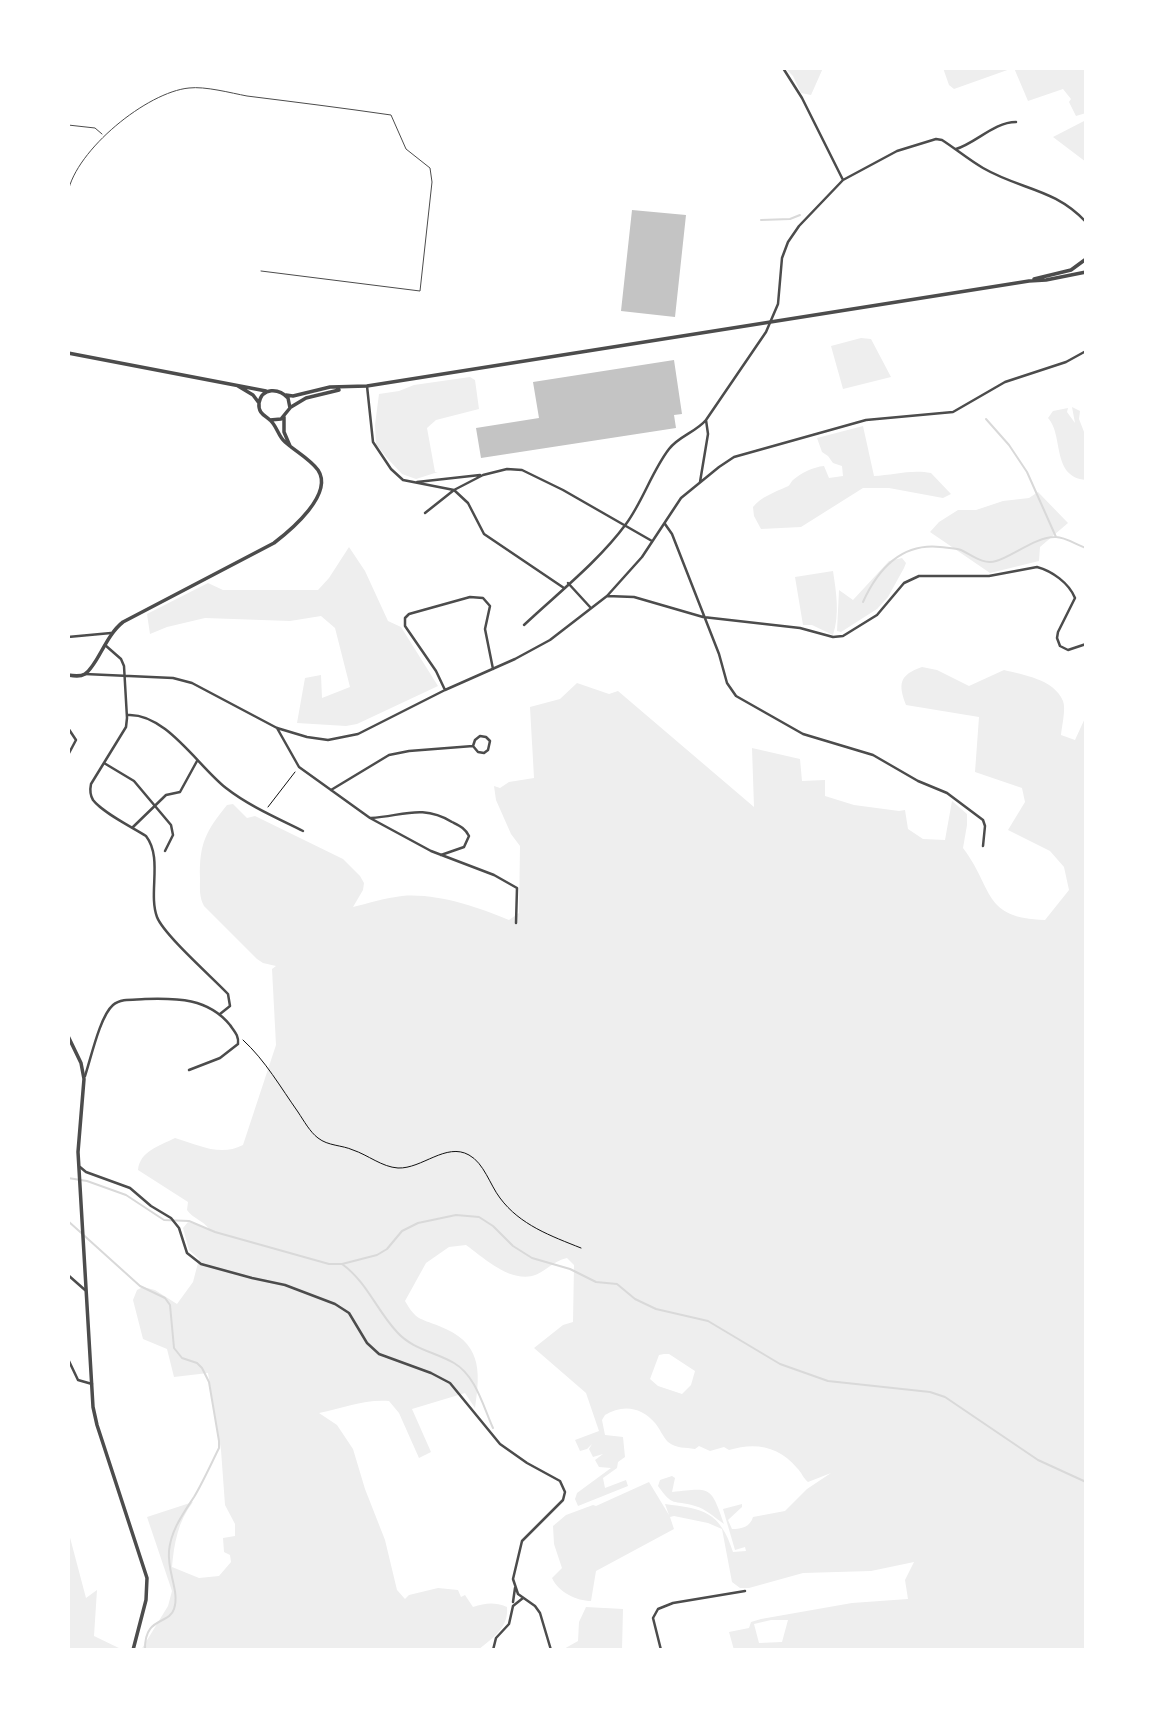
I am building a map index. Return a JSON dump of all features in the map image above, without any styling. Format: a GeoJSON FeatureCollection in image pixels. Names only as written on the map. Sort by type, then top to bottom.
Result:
{"type":"FeatureCollection","features":[{"type":"Feature","properties":{"kind":"street"},"geometry":{"type":"LineString","coordinates":[[783,68],[819,129],[843,180]]}},
{"type":"Feature","properties":{"kind":"street"},"geometry":{"type":"LineString","coordinates":[[956,149],[1003,124],[1016,122]]}},
{"type":"Feature","properties":{"kind":"street"},"geometry":{"type":"LineString","coordinates":[[524,625],[624,527],[640,504],[667,451],[706,420],[766,332],[778,304],[782,258],[788,242],[799,226],[843,180],[897,151],[936,139],[984,168],[1058,198],[1076,211],[1085,222]]}},
{"type":"Feature","properties":{"kind":"street"},"geometry":{"type":"LineString","coordinates":[[68,353],[268,391],[276,390],[293,396],[330,387],[367,386],[1029,281],[1071,270],[1086,259]]}},
{"type":"Feature","properties":{"kind":"street"},"geometry":{"type":"LineString","coordinates":[[1029,281],[1086,272]]}},
{"type":"Feature","properties":{"kind":"street"},"geometry":{"type":"LineString","coordinates":[[68,676],[85,674],[173,678],[192,683],[276,729],[328,740],[358,734],[550,640],[607,596],[632,570],[666,524],[681,498],[734,457],[866,420],[953,412],[996,386],[1066,362],[1086,351]]}},
{"type":"Feature","properties":{"kind":"street"},"geometry":{"type":"LineString","coordinates":[[276,390],[277,384]]}},
{"type":"Feature","properties":{"kind":"street"},"geometry":{"type":"LineString","coordinates":[[85,674],[111,633],[132,617],[250,557],[292,529],[310,509],[322,484],[320,473],[283,441],[271,420],[262,414],[260,403],[253,395],[236,385]]}},
{"type":"Feature","properties":{"kind":"street"},"geometry":{"type":"LineString","coordinates":[[367,386],[373,442],[391,469],[403,480],[454,490],[468,503],[484,534],[564,588]]}},
{"type":"Feature","properties":{"kind":"street"},"geometry":{"type":"LineString","coordinates":[[290,446],[284,417],[290,408],[306,398],[345,388]]}},
{"type":"Feature","properties":{"kind":"street"},"geometry":{"type":"LineString","coordinates":[[260,403],[268,391]]}},
{"type":"Feature","properties":{"kind":"street"},"geometry":{"type":"LineString","coordinates":[[286,395],[290,408]]}},
{"type":"Feature","properties":{"kind":"street"},"geometry":{"type":"LineString","coordinates":[[271,420],[284,417]]}},
{"type":"Feature","properties":{"kind":"street"},"geometry":{"type":"LineString","coordinates":[[700,482],[708,433],[706,420]]}},
{"type":"Feature","properties":{"kind":"street"},"geometry":{"type":"LineString","coordinates":[[411,482],[483,475],[507,469],[522,470],[652,541]]}},
{"type":"Feature","properties":{"kind":"street"},"geometry":{"type":"LineString","coordinates":[[425,513],[454,490],[483,475]]}},
{"type":"Feature","properties":{"kind":"street"},"geometry":{"type":"LineString","coordinates":[[666,524],[719,654],[727,683],[736,696],[803,734],[873,754],[918,781],[947,793],[983,820],[983,846]]}},
{"type":"Feature","properties":{"kind":"street"},"geometry":{"type":"LineString","coordinates":[[607,596],[634,597],[703,617],[800,628],[833,637],[843,636],[877,615],[911,578],[989,576],[1031,566],[1045,569],[1059,578],[1073,593],[1074,602],[1058,632],[1060,646],[1068,650],[1086,644]]}},
{"type":"Feature","properties":{"kind":"street"},"geometry":{"type":"LineString","coordinates":[[568,583],[590,608]]}},
{"type":"Feature","properties":{"kind":"street"},"geometry":{"type":"LineString","coordinates":[[445,690],[436,671],[405,626],[405,618],[409,614],[470,597],[483,598],[490,606],[485,629],[494,669]]}},
{"type":"Feature","properties":{"kind":"street"},"geometry":{"type":"LineString","coordinates":[[68,637],[111,633]]}},
{"type":"Feature","properties":{"kind":"street"},"geometry":{"type":"LineString","coordinates":[[104,643],[121,659],[126,675],[127,715],[126,727],[91,784],[93,800],[146,836],[151,845],[158,919],[166,931],[228,994],[230,1006],[220,1014]]}},
{"type":"Feature","properties":{"kind":"street"},"geometry":{"type":"LineString","coordinates":[[127,715],[143,716],[168,731],[226,788],[263,812],[303,831]]}},
{"type":"Feature","properties":{"kind":"street"},"geometry":{"type":"LineString","coordinates":[[68,728],[76,740],[68,755]]}},
{"type":"Feature","properties":{"kind":"street"},"geometry":{"type":"LineString","coordinates":[[276,729],[299,767],[388,830],[441,855],[494,875],[517,888],[516,923]]}},
{"type":"Feature","properties":{"kind":"street"},"geometry":{"type":"LineString","coordinates":[[480,736],[490,741],[488,750],[484,753],[478,752],[473,746],[480,736]]}},
{"type":"Feature","properties":{"kind":"street"},"geometry":{"type":"LineString","coordinates":[[331,790],[389,755],[473,746]]}},
{"type":"Feature","properties":{"kind":"street"},"geometry":{"type":"LineString","coordinates":[[133,827],[167,794],[180,792],[197,761]]}},
{"type":"Feature","properties":{"kind":"street"},"geometry":{"type":"LineString","coordinates":[[104,763],[134,781],[173,829],[165,851]]}},
{"type":"Feature","properties":{"kind":"street"},"geometry":{"type":"LineString","coordinates":[[370,818],[411,812],[429,811],[440,814],[461,827],[468,836],[464,847],[441,855]]}},
{"type":"Feature","properties":{"kind":"street"},"geometry":{"type":"LineString","coordinates":[[133,1650],[146,1600],[146,1578],[97,1425],[85,1290],[78,1144],[84,1079],[105,1016],[122,1000],[181,998],[198,1002],[220,1014],[238,1036],[238,1044],[230,1052],[189,1070]]}},
{"type":"Feature","properties":{"kind":"street"},"geometry":{"type":"LineString","coordinates":[[68,1036],[84,1079]]}},
{"type":"Feature","properties":{"kind":"street"},"geometry":{"type":"LineString","coordinates":[[80,1167],[86,1172],[136,1191],[151,1206],[171,1218],[179,1228],[185,1248],[192,1258],[214,1269],[285,1285],[335,1304],[349,1313],[374,1350],[443,1378],[466,1400],[493,1438],[527,1463],[555,1477],[563,1485],[565,1496],[560,1505],[522,1541],[513,1579],[523,1598],[540,1613],[551,1650]]}},
{"type":"Feature","properties":{"kind":"street"},"geometry":{"type":"LineString","coordinates":[[68,1275],[85,1290]]}},
{"type":"Feature","properties":{"kind":"street"},"geometry":{"type":"LineString","coordinates":[[68,1359],[78,1380],[92,1384]]}},
{"type":"Feature","properties":{"kind":"street"},"geometry":{"type":"LineString","coordinates":[[493,1650],[496,1638],[509,1624],[516,1588]]}},
{"type":"Feature","properties":{"kind":"street"},"geometry":{"type":"LineString","coordinates":[[662,1650],[653,1618],[658,1609],[673,1603],[745,1591]]}},
{"type":"Feature","properties":{"kind":"street"},"geometry":{"type":"LineString","coordinates":[[513,1606],[523,1598]]}},
{"type":"Feature","properties":{"kind":"lane"},"geometry":{"type":"LineString","coordinates":[[68,192],[70,184],[104,136],[153,100],[189,88],[391,115],[406,149],[430,168],[432,182],[420,291],[261,271]]}},
{"type":"Feature","properties":{"kind":"lane"},"geometry":{"type":"LineString","coordinates":[[68,125],[95,128],[104,136]]}},
{"type":"Feature","properties":{"kind":"path"},"geometry":{"type":"LineString","coordinates":[[263,812],[299,767]]}},
{"type":"Feature","properties":{"kind":"path"},"geometry":{"type":"LineString","coordinates":[[238,1036],[256,1053],[319,1139],[352,1149],[390,1167],[402,1168],[454,1151],[468,1154],[479,1164],[501,1199],[523,1220],[555,1238],[581,1248]]}},
{"type":"Feature","properties":{"kind":"shaded area"},"geometry":{"type":"Polygon","coordinates":[[[785,68],[823,68],[811,95],[801,93],[793,76],[785,68]]]}},
{"type":"Feature","properties":{"kind":"shaded area"},"geometry":{"type":"Polygon","coordinates":[[[943,68],[1013,68],[954,89],[949,85],[943,68]]]}},
{"type":"Feature","properties":{"kind":"shaded area"},"geometry":{"type":"Polygon","coordinates":[[[1014,68],[1086,68],[1086,113],[1076,116],[1069,102],[1071,99],[1063,89],[1028,101],[1014,68]]]}},
{"type":"Feature","properties":{"kind":"shaded area"},"geometry":{"type":"Polygon","coordinates":[[[1086,120],[1086,162],[1053,137],[1086,120]]]}},
{"type":"Feature","properties":{"kind":"shaded area"},"geometry":{"type":"Polygon","coordinates":[[[861,338],[871,339],[891,377],[843,389],[831,346],[861,338]]]}},
{"type":"Feature","properties":{"kind":"shaded area"},"geometry":{"type":"Polygon","coordinates":[[[470,377],[475,380],[479,409],[436,420],[427,428],[435,472],[438,472],[416,479],[402,474],[376,444],[375,425],[379,394],[414,385],[470,377]]]}},
{"type":"Feature","properties":{"kind":"shaded area"},"geometry":{"type":"Polygon","coordinates":[[[1072,407],[1080,411],[1079,419],[1086,437],[1086,480],[1075,477],[1063,464],[1056,434],[1048,418],[1053,411],[1068,408],[1067,412],[1075,423],[1072,407]]]}},
{"type":"Feature","properties":{"kind":"shaded area"},"geometry":{"type":"Polygon","coordinates":[[[863,426],[874,476],[910,472],[931,473],[951,494],[943,498],[889,488],[863,488],[801,527],[761,529],[754,516],[753,507],[756,503],[816,468],[824,466],[829,478],[843,476],[842,466],[833,463],[822,452],[817,438],[863,426]]]}},
{"type":"Feature","properties":{"kind":"shaded area"},"geometry":{"type":"Polygon","coordinates":[[[1038,492],[1068,523],[1040,547],[1039,561],[990,573],[930,532],[939,522],[958,510],[976,510],[1003,501],[1029,498],[1038,492]]]}},
{"type":"Feature","properties":{"kind":"shaded area"},"geometry":{"type":"Polygon","coordinates":[[[349,547],[365,571],[388,621],[401,627],[438,686],[357,724],[346,726],[297,723],[305,678],[321,675],[322,698],[350,687],[335,628],[321,616],[290,621],[205,618],[150,634],[147,614],[208,583],[223,590],[318,590],[349,547]]]}},
{"type":"Feature","properties":{"kind":"shaded area"},"geometry":{"type":"Polygon","coordinates":[[[902,558],[906,563],[888,597],[877,609],[841,632],[837,631],[839,590],[853,600],[889,561],[902,558]]]}},
{"type":"Feature","properties":{"kind":"shaded area"},"geometry":{"type":"Polygon","coordinates":[[[833,571],[837,611],[833,635],[812,625],[803,625],[795,577],[833,571]]]}},
{"type":"Feature","properties":{"kind":"shaded area"},"geometry":{"type":"Polygon","coordinates":[[[922,667],[937,670],[969,686],[1004,670],[1037,679],[1059,694],[1064,708],[1061,735],[1075,740],[1086,716],[1086,1650],[734,1650],[729,1632],[749,1628],[751,1622],[761,1619],[852,1603],[908,1599],[905,1580],[914,1562],[871,1571],[803,1573],[740,1588],[732,1582],[722,1529],[708,1523],[674,1516],[670,1517],[674,1529],[596,1571],[591,1601],[563,1591],[552,1578],[562,1568],[554,1544],[553,1526],[566,1515],[596,1506],[649,1482],[669,1515],[665,1504],[700,1511],[716,1520],[722,1528],[728,1538],[733,1552],[746,1551],[745,1547],[735,1550],[723,1509],[742,1504],[728,1520],[732,1529],[742,1528],[750,1523],[753,1517],[785,1511],[807,1489],[831,1473],[808,1482],[782,1455],[757,1446],[729,1450],[724,1447],[710,1451],[699,1446],[695,1449],[675,1446],[666,1440],[657,1425],[644,1413],[625,1408],[605,1415],[602,1420],[605,1435],[623,1437],[625,1457],[618,1462],[617,1468],[603,1478],[605,1488],[626,1480],[628,1486],[578,1506],[575,1499],[577,1493],[611,1468],[599,1467],[595,1460],[603,1454],[593,1457],[589,1449],[592,1444],[580,1451],[575,1440],[599,1431],[586,1393],[534,1348],[563,1325],[573,1322],[574,1265],[567,1258],[532,1276],[523,1277],[505,1272],[466,1245],[449,1247],[426,1263],[405,1301],[419,1318],[453,1333],[470,1349],[477,1369],[475,1408],[465,1393],[412,1409],[431,1452],[419,1458],[399,1413],[389,1401],[363,1403],[319,1413],[337,1425],[353,1449],[385,1540],[397,1590],[405,1599],[409,1595],[438,1588],[458,1590],[461,1597],[465,1595],[473,1607],[498,1604],[507,1607],[507,1614],[499,1632],[478,1650],[141,1650],[168,1606],[172,1591],[147,1517],[193,1502],[178,1533],[172,1567],[199,1578],[219,1576],[231,1562],[230,1555],[224,1552],[223,1538],[235,1536],[235,1524],[225,1505],[221,1450],[208,1373],[174,1377],[167,1349],[143,1339],[133,1300],[137,1290],[143,1287],[155,1290],[177,1304],[193,1282],[199,1259],[189,1250],[183,1228],[188,1222],[209,1229],[187,1210],[188,1202],[138,1170],[142,1158],[151,1150],[175,1138],[218,1150],[243,1145],[276,1045],[272,969],[276,966],[257,959],[204,906],[201,896],[200,866],[205,838],[227,805],[233,804],[247,818],[255,816],[343,859],[364,883],[353,907],[402,896],[429,897],[470,906],[509,920],[519,913],[520,846],[511,834],[496,800],[494,786],[500,788],[509,782],[534,778],[530,707],[560,699],[577,683],[609,694],[618,691],[754,807],[752,748],[800,759],[802,781],[825,780],[825,796],[854,805],[905,810],[908,829],[923,839],[945,840],[952,801],[967,814],[963,848],[992,899],[1010,914],[1045,920],[1069,890],[1064,867],[1050,851],[1008,830],[1025,802],[1022,788],[975,772],[979,717],[906,705],[902,681],[909,673],[922,667]],[[669,1354],[659,1355],[650,1379],[658,1386],[682,1394],[691,1385],[695,1371],[669,1354]],[[788,1620],[754,1624],[759,1643],[782,1642],[788,1620]]]}},
{"type":"Feature","properties":{"kind":"shaded area"},"geometry":{"type":"Polygon","coordinates":[[[672,1476],[675,1478],[672,1492],[708,1492],[716,1503],[724,1524],[703,1509],[674,1502],[667,1497],[658,1486],[660,1480],[672,1476]]]}},
{"type":"Feature","properties":{"kind":"shaded area"},"geometry":{"type":"Polygon","coordinates":[[[68,1530],[86,1598],[97,1590],[94,1636],[123,1650],[68,1650],[68,1530]]]}},
{"type":"Feature","properties":{"kind":"shaded area"},"geometry":{"type":"Polygon","coordinates":[[[586,1607],[623,1609],[622,1650],[562,1650],[578,1641],[579,1622],[586,1607]]]}},
{"type":"Feature","properties":{"kind":"building"},"geometry":{"type":"Polygon","coordinates":[[[632,210],[686,215],[675,317],[621,311],[632,210]]]}},
{"type":"Feature","properties":{"kind":"building"},"geometry":{"type":"Polygon","coordinates":[[[674,360],[682,414],[674,415],[676,428],[481,458],[476,428],[539,418],[533,382],[674,360]]]}},
{"type":"Feature","properties":{"kind":"waterway"},"geometry":{"type":"LineString","coordinates":[[761,220],[790,219],[800,215]]}},
{"type":"Feature","properties":{"kind":"waterway"},"geometry":{"type":"LineString","coordinates":[[986,419],[1009,445],[1027,472],[1056,537]]}},
{"type":"Feature","properties":{"kind":"waterway"},"geometry":{"type":"LineString","coordinates":[[863,602],[884,569],[914,549],[956,549],[982,561],[991,562],[1049,538],[1063,538],[1086,548]]}},
{"type":"Feature","properties":{"kind":"waterway"},"geometry":{"type":"LineString","coordinates":[[68,1178],[87,1181],[126,1195],[164,1220],[189,1221],[215,1232],[329,1264],[342,1264],[377,1255],[387,1249],[402,1231],[418,1223],[456,1215],[479,1217],[493,1226],[513,1246],[532,1258],[570,1269],[596,1282],[617,1284],[635,1299],[656,1309],[708,1321],[780,1364],[828,1381],[930,1392],[945,1397],[1038,1460],[1086,1482]]}},
{"type":"Feature","properties":{"kind":"waterway"},"geometry":{"type":"LineString","coordinates":[[68,1221],[140,1286],[165,1298],[170,1305],[174,1348],[182,1358],[197,1363],[209,1382],[219,1448],[172,1536],[169,1559],[175,1596],[174,1609],[171,1614],[152,1626],[148,1632],[145,1650]]}},
{"type":"Feature","properties":{"kind":"waterway"},"geometry":{"type":"LineString","coordinates":[[342,1264],[358,1279],[403,1338],[462,1369],[478,1392],[493,1428]]}}]}
